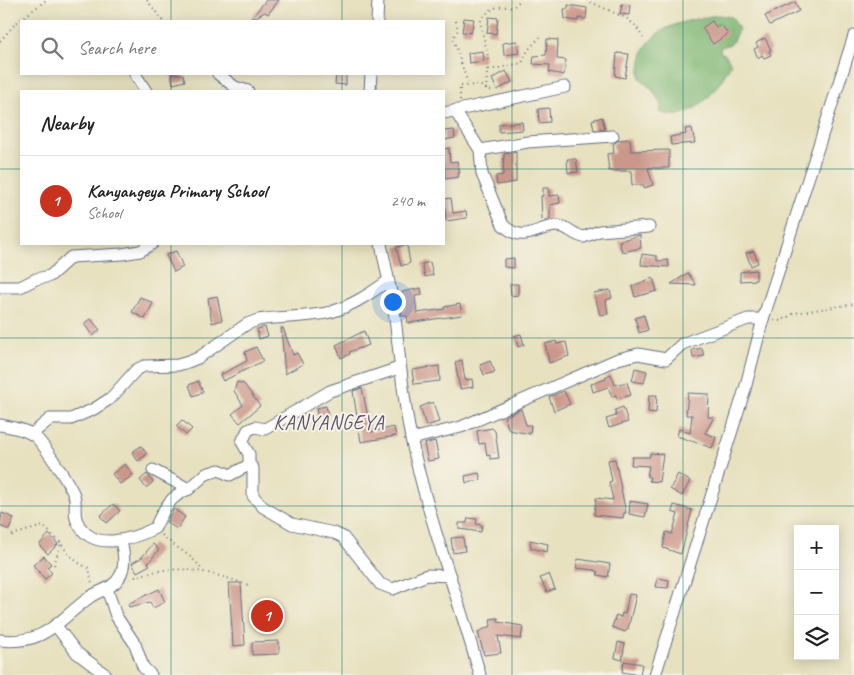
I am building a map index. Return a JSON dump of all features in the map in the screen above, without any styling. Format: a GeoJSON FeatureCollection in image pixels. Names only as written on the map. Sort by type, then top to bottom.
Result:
{"type":"FeatureCollection","features":[{"type":"Feature","properties":{"kind":"street"},"geometry":{"type":"LineString","coordinates":[[377,20],[378,0]]}},
{"type":"Feature","properties":{"kind":"street"},"geometry":{"type":"LineString","coordinates":[[655,675],[745,389],[764,319],[854,36]]}},
{"type":"Feature","properties":{"kind":"street"},"geometry":{"type":"LineString","coordinates":[[136,75],[145,90]]}},
{"type":"Feature","properties":{"kind":"street"},"geometry":{"type":"LineString","coordinates":[[219,75],[235,88],[244,90]]}},
{"type":"Feature","properties":{"kind":"street"},"geometry":{"type":"LineString","coordinates":[[370,90],[371,75]]}},
{"type":"Feature","properties":{"kind":"street"},"geometry":{"type":"LineString","coordinates":[[564,88],[454,111],[480,150],[482,174],[503,225],[508,230],[528,235],[560,226],[584,238],[599,231],[649,227]]}},
{"type":"Feature","properties":{"kind":"street"},"geometry":{"type":"LineString","coordinates":[[480,150],[528,142],[613,136]]}},
{"type":"Feature","properties":{"kind":"street"},"geometry":{"type":"LineString","coordinates":[[0,286],[20,287],[36,279],[55,274],[72,257],[122,254],[140,250],[150,245]]}},
{"type":"Feature","properties":{"kind":"street"},"geometry":{"type":"LineString","coordinates":[[382,245],[395,319],[399,368],[412,439],[438,541],[451,576],[480,675]]}},
{"type":"Feature","properties":{"kind":"street"},"geometry":{"type":"LineString","coordinates":[[32,434],[50,419],[71,419],[94,409],[111,398],[136,370],[144,366],[170,366],[188,362],[198,358],[247,324],[266,318],[330,312],[347,306],[388,280]]}},
{"type":"Feature","properties":{"kind":"street"},"geometry":{"type":"LineString","coordinates":[[412,439],[461,427],[618,359],[638,354],[666,358],[682,344],[748,319],[764,319]]}},
{"type":"Feature","properties":{"kind":"street"},"geometry":{"type":"LineString","coordinates":[[399,368],[351,382],[308,403],[265,429],[255,427],[248,430],[242,442],[249,454],[249,465],[253,468],[254,496],[257,502],[292,524],[329,531],[343,538],[380,584],[393,589],[427,575],[451,576]]}},
{"type":"Feature","properties":{"kind":"street"},"geometry":{"type":"LineString","coordinates":[[0,425],[32,434],[46,450],[75,496],[75,519],[80,528],[87,535],[106,542],[121,541],[154,528],[164,509],[173,498],[189,489],[206,474],[219,470],[230,475],[249,465]]}},
{"type":"Feature","properties":{"kind":"street"},"geometry":{"type":"LineString","coordinates":[[153,470],[189,489]]}},
{"type":"Feature","properties":{"kind":"street"},"geometry":{"type":"LineString","coordinates":[[0,640],[26,639],[48,633],[88,598],[107,589],[118,578],[125,562],[121,541]]}},
{"type":"Feature","properties":{"kind":"street"},"geometry":{"type":"LineString","coordinates":[[107,589],[116,616],[135,644],[143,668],[151,675]]}},
{"type":"Feature","properties":{"kind":"street"},"geometry":{"type":"LineString","coordinates":[[56,626],[77,653],[106,675]]}},
{"type":"Feature","properties":{"kind":"path"},"geometry":{"type":"LineString","coordinates":[[20,20],[46,0]]}},
{"type":"Feature","properties":{"kind":"path"},"geometry":{"type":"LineString","coordinates":[[147,0],[162,20]]}},
{"type":"Feature","properties":{"kind":"path"},"geometry":{"type":"LineString","coordinates":[[486,90],[489,70],[486,44],[480,22],[489,9],[501,5],[512,8],[521,0]]}},
{"type":"Feature","properties":{"kind":"path"},"geometry":{"type":"LineString","coordinates":[[586,0],[626,18],[636,26],[643,38]]}},
{"type":"Feature","properties":{"kind":"path"},"geometry":{"type":"LineString","coordinates":[[0,40],[20,20]]}},
{"type":"Feature","properties":{"kind":"path"},"geometry":{"type":"LineString","coordinates":[[456,21],[458,30],[453,38],[468,84]]}},
{"type":"Feature","properties":{"kind":"path"},"geometry":{"type":"LineString","coordinates":[[489,70],[522,62],[528,50],[543,34]]}},
{"type":"Feature","properties":{"kind":"path"},"geometry":{"type":"LineString","coordinates":[[454,111],[460,86],[468,84],[475,87],[479,85],[486,90],[506,94],[511,99]]}},
{"type":"Feature","properties":{"kind":"path"},"geometry":{"type":"LineString","coordinates":[[764,319],[780,320],[795,312],[854,304]]}},
{"type":"Feature","properties":{"kind":"path"},"geometry":{"type":"LineString","coordinates":[[12,535],[43,526],[61,543],[67,554],[79,564],[90,568],[92,580],[88,598]]}},
{"type":"Feature","properties":{"kind":"path"},"geometry":{"type":"LineString","coordinates":[[154,528],[173,546],[191,557],[202,570]]}},
{"type":"Feature","properties":{"kind":"path"},"geometry":{"type":"LineString","coordinates":[[54,565],[61,543]]}},
{"type":"Feature","properties":{"kind":"path"},"geometry":{"type":"LineString","coordinates":[[124,582],[148,572],[202,570],[251,586]]}},
{"type":"Feature","properties":{"kind":"green space"},"geometry":{"type":"Polygon","coordinates":[[[718,15],[732,17],[739,29],[731,44],[721,47],[720,52],[726,55],[731,64],[710,96],[696,108],[676,115],[659,112],[662,105],[653,91],[640,78],[641,61],[645,48],[663,30],[689,21],[718,15]]]}},
{"type":"Feature","properties":{"kind":"building"},"geometry":{"type":"Polygon","coordinates":[[[266,0],[279,0],[268,14],[265,12],[250,20],[266,0]]]}},
{"type":"Feature","properties":{"kind":"building"},"geometry":{"type":"Polygon","coordinates":[[[795,2],[799,11],[770,25],[765,16],[795,2]]]}},
{"type":"Feature","properties":{"kind":"building"},"geometry":{"type":"Polygon","coordinates":[[[622,4],[630,5],[629,15],[620,14],[622,4]]]}},
{"type":"Feature","properties":{"kind":"building"},"geometry":{"type":"Polygon","coordinates":[[[568,5],[587,8],[586,19],[578,18],[578,21],[565,19],[564,9],[568,9],[568,5]]]}},
{"type":"Feature","properties":{"kind":"building"},"geometry":{"type":"Polygon","coordinates":[[[489,17],[498,18],[496,34],[487,33],[489,17]]]}},
{"type":"Feature","properties":{"kind":"building"},"geometry":{"type":"Polygon","coordinates":[[[464,18],[474,19],[471,33],[462,32],[464,18]]]}},
{"type":"Feature","properties":{"kind":"building"},"geometry":{"type":"Polygon","coordinates":[[[712,21],[716,27],[721,24],[728,34],[713,44],[702,28],[712,21]]]}},
{"type":"Feature","properties":{"kind":"building"},"geometry":{"type":"Polygon","coordinates":[[[765,38],[771,50],[769,51],[771,55],[764,58],[762,55],[758,58],[754,49],[758,47],[756,43],[765,38]]]}},
{"type":"Feature","properties":{"kind":"building"},"geometry":{"type":"Polygon","coordinates":[[[547,39],[558,40],[557,59],[566,60],[564,75],[549,72],[550,65],[533,64],[534,56],[546,55],[547,39]]]}},
{"type":"Feature","properties":{"kind":"building"},"geometry":{"type":"Polygon","coordinates":[[[517,41],[519,53],[504,55],[503,43],[517,41]]]}},
{"type":"Feature","properties":{"kind":"building"},"geometry":{"type":"Polygon","coordinates":[[[483,51],[484,61],[469,63],[468,53],[483,51]]]}},
{"type":"Feature","properties":{"kind":"building"},"geometry":{"type":"Polygon","coordinates":[[[617,53],[629,54],[625,78],[615,76],[617,53]]]}},
{"type":"Feature","properties":{"kind":"building"},"geometry":{"type":"Polygon","coordinates":[[[506,71],[512,82],[497,90],[492,79],[506,71]]]}},
{"type":"Feature","properties":{"kind":"building"},"geometry":{"type":"Polygon","coordinates":[[[171,75],[183,75],[185,81],[173,84],[171,75]]]}},
{"type":"Feature","properties":{"kind":"building"},"geometry":{"type":"Polygon","coordinates":[[[336,75],[346,75],[346,85],[335,84],[336,75]]]}},
{"type":"Feature","properties":{"kind":"building"},"geometry":{"type":"Polygon","coordinates":[[[549,108],[550,122],[539,123],[538,109],[549,108]]]}},
{"type":"Feature","properties":{"kind":"building"},"geometry":{"type":"Polygon","coordinates":[[[602,117],[605,129],[594,130],[592,120],[602,117]]]}},
{"type":"Feature","properties":{"kind":"building"},"geometry":{"type":"Polygon","coordinates":[[[522,122],[523,130],[499,132],[499,124],[522,122]]]}},
{"type":"Feature","properties":{"kind":"building"},"geometry":{"type":"Polygon","coordinates":[[[692,128],[695,143],[671,145],[670,137],[686,134],[685,129],[692,128]]]}},
{"type":"Feature","properties":{"kind":"building"},"geometry":{"type":"Polygon","coordinates":[[[454,130],[455,138],[445,140],[445,131],[454,130]]]}},
{"type":"Feature","properties":{"kind":"building"},"geometry":{"type":"Polygon","coordinates":[[[630,139],[631,151],[669,150],[669,168],[648,168],[653,185],[644,188],[644,185],[632,185],[631,171],[609,171],[607,154],[614,153],[613,144],[619,140],[630,139]]]}},
{"type":"Feature","properties":{"kind":"building"},"geometry":{"type":"Polygon","coordinates":[[[449,148],[450,162],[457,161],[459,177],[445,179],[445,149],[449,148]]]}},
{"type":"Feature","properties":{"kind":"building"},"geometry":{"type":"Polygon","coordinates":[[[516,152],[516,182],[497,185],[496,176],[503,175],[504,154],[516,152]]]}},
{"type":"Feature","properties":{"kind":"building"},"geometry":{"type":"Polygon","coordinates":[[[567,159],[576,159],[578,172],[568,173],[567,159]]]}},
{"type":"Feature","properties":{"kind":"building"},"geometry":{"type":"Polygon","coordinates":[[[543,188],[549,188],[549,196],[559,195],[560,203],[550,205],[550,219],[545,220],[542,219],[541,196],[543,196],[543,188]]]}},
{"type":"Feature","properties":{"kind":"building"},"geometry":{"type":"Polygon","coordinates":[[[451,198],[453,213],[466,211],[467,218],[446,221],[445,199],[451,198]]]}},
{"type":"Feature","properties":{"kind":"building"},"geometry":{"type":"Polygon","coordinates":[[[640,235],[641,248],[622,252],[619,241],[640,235]]]}},
{"type":"Feature","properties":{"kind":"building"},"geometry":{"type":"Polygon","coordinates":[[[407,245],[410,263],[401,266],[396,247],[407,245]]]}},
{"type":"Feature","properties":{"kind":"building"},"geometry":{"type":"Polygon","coordinates":[[[176,251],[183,267],[174,272],[166,255],[176,251]]]}},
{"type":"Feature","properties":{"kind":"building"},"geometry":{"type":"Polygon","coordinates":[[[754,251],[758,263],[751,266],[746,253],[754,251]]]}},
{"type":"Feature","properties":{"kind":"building"},"geometry":{"type":"Polygon","coordinates":[[[642,254],[657,256],[657,261],[668,260],[669,267],[641,265],[642,254]]]}},
{"type":"Feature","properties":{"kind":"building"},"geometry":{"type":"Polygon","coordinates":[[[514,258],[514,268],[504,267],[504,259],[514,258]]]}},
{"type":"Feature","properties":{"kind":"building"},"geometry":{"type":"Polygon","coordinates":[[[430,262],[433,275],[425,277],[422,264],[430,262]]]}},
{"type":"Feature","properties":{"kind":"building"},"geometry":{"type":"Polygon","coordinates":[[[756,270],[756,280],[740,281],[740,272],[756,270]]]}},
{"type":"Feature","properties":{"kind":"building"},"geometry":{"type":"Polygon","coordinates":[[[688,273],[696,285],[671,284],[688,273]]]}},
{"type":"Feature","properties":{"kind":"building"},"geometry":{"type":"Polygon","coordinates":[[[653,278],[657,291],[635,297],[632,286],[653,278]]]}},
{"type":"Feature","properties":{"kind":"building"},"geometry":{"type":"Polygon","coordinates":[[[510,284],[518,284],[518,295],[511,296],[510,284]]]}},
{"type":"Feature","properties":{"kind":"building"},"geometry":{"type":"Polygon","coordinates":[[[421,288],[422,295],[415,296],[417,313],[445,309],[444,307],[460,304],[462,315],[408,323],[407,316],[402,316],[401,309],[405,309],[402,292],[421,288]]]}},
{"type":"Feature","properties":{"kind":"building"},"geometry":{"type":"Polygon","coordinates":[[[610,290],[612,298],[606,300],[608,314],[600,315],[594,293],[610,290]]]}},
{"type":"Feature","properties":{"kind":"building"},"geometry":{"type":"Polygon","coordinates":[[[217,296],[222,320],[212,323],[208,298],[217,296]]]}},
{"type":"Feature","properties":{"kind":"building"},"geometry":{"type":"Polygon","coordinates":[[[140,297],[153,303],[145,319],[132,312],[140,297]]]}},
{"type":"Feature","properties":{"kind":"building"},"geometry":{"type":"Polygon","coordinates":[[[644,315],[648,330],[639,333],[635,318],[644,315]]]}},
{"type":"Feature","properties":{"kind":"building"},"geometry":{"type":"Polygon","coordinates":[[[91,319],[100,330],[93,336],[84,324],[91,319]]]}},
{"type":"Feature","properties":{"kind":"building"},"geometry":{"type":"Polygon","coordinates":[[[265,327],[268,336],[259,339],[257,329],[265,327]]]}},
{"type":"Feature","properties":{"kind":"building"},"geometry":{"type":"Polygon","coordinates":[[[281,328],[283,328],[293,355],[297,353],[303,364],[285,374],[281,328]]]}},
{"type":"Feature","properties":{"kind":"building"},"geometry":{"type":"Polygon","coordinates":[[[364,331],[369,345],[349,352],[350,354],[341,358],[336,345],[364,331]]]}},
{"type":"Feature","properties":{"kind":"building"},"geometry":{"type":"Polygon","coordinates":[[[521,334],[524,345],[518,347],[514,336],[521,334]]]}},
{"type":"Feature","properties":{"kind":"building"},"geometry":{"type":"Polygon","coordinates":[[[556,341],[557,344],[566,342],[569,356],[549,363],[545,344],[556,341]]]}},
{"type":"Feature","properties":{"kind":"building"},"geometry":{"type":"Polygon","coordinates":[[[256,347],[263,361],[223,381],[220,375],[247,361],[245,352],[256,347]]]}},
{"type":"Feature","properties":{"kind":"building"},"geometry":{"type":"Polygon","coordinates":[[[702,348],[704,356],[693,358],[692,350],[702,348]]]}},
{"type":"Feature","properties":{"kind":"building"},"geometry":{"type":"Polygon","coordinates":[[[462,360],[465,380],[472,379],[473,387],[460,389],[455,362],[462,360]]]}},
{"type":"Feature","properties":{"kind":"building"},"geometry":{"type":"Polygon","coordinates":[[[490,361],[495,372],[484,375],[480,365],[490,361]]]}},
{"type":"Feature","properties":{"kind":"building"},"geometry":{"type":"Polygon","coordinates":[[[439,366],[440,381],[414,384],[412,370],[439,366]]]}},
{"type":"Feature","properties":{"kind":"building"},"geometry":{"type":"Polygon","coordinates":[[[635,368],[647,371],[644,383],[632,381],[635,368]]]}},
{"type":"Feature","properties":{"kind":"building"},"geometry":{"type":"Polygon","coordinates":[[[611,374],[615,385],[627,382],[631,395],[617,399],[616,395],[612,397],[608,387],[593,392],[591,384],[606,379],[605,377],[611,374]]]}},
{"type":"Feature","properties":{"kind":"building"},"geometry":{"type":"Polygon","coordinates":[[[198,381],[203,392],[193,396],[189,385],[198,381]]]}},
{"type":"Feature","properties":{"kind":"building"},"geometry":{"type":"Polygon","coordinates":[[[237,382],[244,384],[260,406],[240,423],[232,414],[243,405],[234,391],[237,382]]]}},
{"type":"Feature","properties":{"kind":"building"},"geometry":{"type":"Polygon","coordinates":[[[362,388],[371,432],[394,427],[396,436],[361,442],[353,391],[362,388]]]}},
{"type":"Feature","properties":{"kind":"building"},"geometry":{"type":"Polygon","coordinates":[[[564,391],[570,404],[554,411],[549,397],[564,391]]]}},
{"type":"Feature","properties":{"kind":"building"},"geometry":{"type":"Polygon","coordinates":[[[688,393],[709,394],[708,417],[714,417],[705,433],[716,437],[712,448],[677,436],[679,429],[690,433],[692,415],[686,415],[688,393]]]}},
{"type":"Feature","properties":{"kind":"building"},"geometry":{"type":"Polygon","coordinates":[[[649,395],[657,395],[656,413],[648,412],[649,395]]]}},
{"type":"Feature","properties":{"kind":"building"},"geometry":{"type":"Polygon","coordinates":[[[433,402],[439,422],[426,426],[420,407],[433,402]]]}},
{"type":"Feature","properties":{"kind":"building"},"geometry":{"type":"Polygon","coordinates":[[[326,406],[328,416],[318,418],[316,408],[326,406]]]}},
{"type":"Feature","properties":{"kind":"building"},"geometry":{"type":"Polygon","coordinates":[[[623,407],[628,422],[609,428],[606,419],[616,416],[615,410],[623,407]]]}},
{"type":"Feature","properties":{"kind":"building"},"geometry":{"type":"Polygon","coordinates":[[[521,409],[526,425],[531,425],[530,434],[509,430],[504,417],[521,409]]]}},
{"type":"Feature","properties":{"kind":"building"},"geometry":{"type":"Polygon","coordinates":[[[182,420],[192,429],[186,435],[176,426],[182,420]]]}},
{"type":"Feature","properties":{"kind":"building"},"geometry":{"type":"Polygon","coordinates":[[[492,428],[495,431],[499,458],[490,459],[490,455],[487,456],[485,443],[479,444],[477,431],[492,428]]]}},
{"type":"Feature","properties":{"kind":"building"},"geometry":{"type":"Polygon","coordinates":[[[435,441],[439,459],[428,461],[424,444],[435,441]]]}},
{"type":"Feature","properties":{"kind":"building"},"geometry":{"type":"Polygon","coordinates":[[[141,446],[147,454],[138,461],[132,452],[141,446]]]}},
{"type":"Feature","properties":{"kind":"building"},"geometry":{"type":"Polygon","coordinates":[[[650,453],[663,454],[659,482],[649,481],[650,477],[647,477],[649,466],[631,465],[632,457],[650,457],[650,453]]]}},
{"type":"Feature","properties":{"kind":"building"},"geometry":{"type":"Polygon","coordinates":[[[615,459],[626,513],[624,513],[623,518],[594,515],[596,498],[613,500],[609,482],[612,481],[608,460],[615,459]]]}},
{"type":"Feature","properties":{"kind":"building"},"geometry":{"type":"Polygon","coordinates":[[[125,464],[133,475],[120,484],[112,474],[125,464]]]}},
{"type":"Feature","properties":{"kind":"building"},"geometry":{"type":"Polygon","coordinates":[[[479,473],[481,480],[466,483],[465,476],[479,473]]]}},
{"type":"Feature","properties":{"kind":"building"},"geometry":{"type":"Polygon","coordinates":[[[147,474],[153,482],[146,488],[140,480],[147,474]]]}},
{"type":"Feature","properties":{"kind":"building"},"geometry":{"type":"Polygon","coordinates":[[[678,474],[690,481],[682,496],[670,489],[678,474]]]}},
{"type":"Feature","properties":{"kind":"building"},"geometry":{"type":"Polygon","coordinates":[[[630,501],[648,504],[645,517],[629,514],[630,501]]]}},
{"type":"Feature","properties":{"kind":"building"},"geometry":{"type":"Polygon","coordinates":[[[113,504],[120,511],[107,523],[100,516],[113,504]]]}},
{"type":"Feature","properties":{"kind":"building"},"geometry":{"type":"Polygon","coordinates":[[[674,505],[692,510],[681,554],[663,548],[666,532],[672,534],[678,514],[672,512],[674,505]]]}},
{"type":"Feature","properties":{"kind":"building"},"geometry":{"type":"Polygon","coordinates":[[[174,509],[185,517],[177,529],[166,522],[174,509]]]}},
{"type":"Feature","properties":{"kind":"building"},"geometry":{"type":"Polygon","coordinates":[[[2,513],[14,518],[9,530],[0,526],[2,513]]]}},
{"type":"Feature","properties":{"kind":"building"},"geometry":{"type":"Polygon","coordinates":[[[468,518],[477,519],[476,524],[482,525],[481,532],[459,529],[459,523],[467,523],[468,518]]]}},
{"type":"Feature","properties":{"kind":"building"},"geometry":{"type":"Polygon","coordinates":[[[49,534],[58,544],[48,554],[39,545],[49,534]]]}},
{"type":"Feature","properties":{"kind":"building"},"geometry":{"type":"Polygon","coordinates":[[[463,537],[465,551],[453,553],[451,538],[463,537]]]}},
{"type":"Feature","properties":{"kind":"building"},"geometry":{"type":"Polygon","coordinates":[[[530,540],[548,544],[547,552],[531,548],[530,540]]]}},
{"type":"Feature","properties":{"kind":"building"},"geometry":{"type":"Polygon","coordinates":[[[153,544],[159,550],[148,563],[150,565],[137,572],[132,563],[141,558],[153,544]]]}},
{"type":"Feature","properties":{"kind":"building"},"geometry":{"type":"Polygon","coordinates":[[[44,556],[51,564],[47,567],[52,573],[45,579],[33,565],[44,556]]]}},
{"type":"Feature","properties":{"kind":"building"},"geometry":{"type":"Polygon","coordinates":[[[578,559],[610,564],[608,577],[597,575],[598,572],[594,570],[576,568],[578,559]]]}},
{"type":"Feature","properties":{"kind":"building"},"geometry":{"type":"Polygon","coordinates":[[[549,574],[555,589],[547,592],[540,578],[549,574]]]}},
{"type":"Feature","properties":{"kind":"building"},"geometry":{"type":"Polygon","coordinates":[[[658,578],[669,580],[668,588],[656,587],[658,578]]]}},
{"type":"Feature","properties":{"kind":"building"},"geometry":{"type":"Polygon","coordinates":[[[229,583],[241,583],[245,645],[233,646],[229,583]]]}},
{"type":"Feature","properties":{"kind":"building"},"geometry":{"type":"Polygon","coordinates":[[[159,589],[165,602],[153,608],[150,602],[129,607],[128,604],[159,589]]]}},
{"type":"Feature","properties":{"kind":"building"},"geometry":{"type":"Polygon","coordinates":[[[629,594],[636,595],[628,629],[625,632],[612,627],[616,615],[621,617],[622,613],[625,614],[629,594]]]}},
{"type":"Feature","properties":{"kind":"building"},"geometry":{"type":"Polygon","coordinates":[[[498,618],[498,622],[523,626],[521,639],[498,636],[501,653],[484,655],[478,632],[491,626],[490,619],[498,618]]]}},
{"type":"Feature","properties":{"kind":"building"},"geometry":{"type":"Polygon","coordinates":[[[279,641],[279,654],[252,655],[252,642],[279,641]]]}},
{"type":"Feature","properties":{"kind":"building"},"geometry":{"type":"Polygon","coordinates":[[[618,642],[625,644],[622,660],[615,658],[618,642]]]}},
{"type":"Feature","properties":{"kind":"building"},"geometry":{"type":"Polygon","coordinates":[[[624,661],[642,664],[640,675],[622,672],[624,661]]]}},
{"type":"Feature","properties":{"kind":"place","name":"Kanyangeya Primary School"},"geometry":{"type":"Point","coordinates":[267,616]}},
{"type":"Feature","properties":{"kind":"district","name":"KANYANGEYA"},"geometry":{"type":"Point","coordinates":[329,422]}}]}
